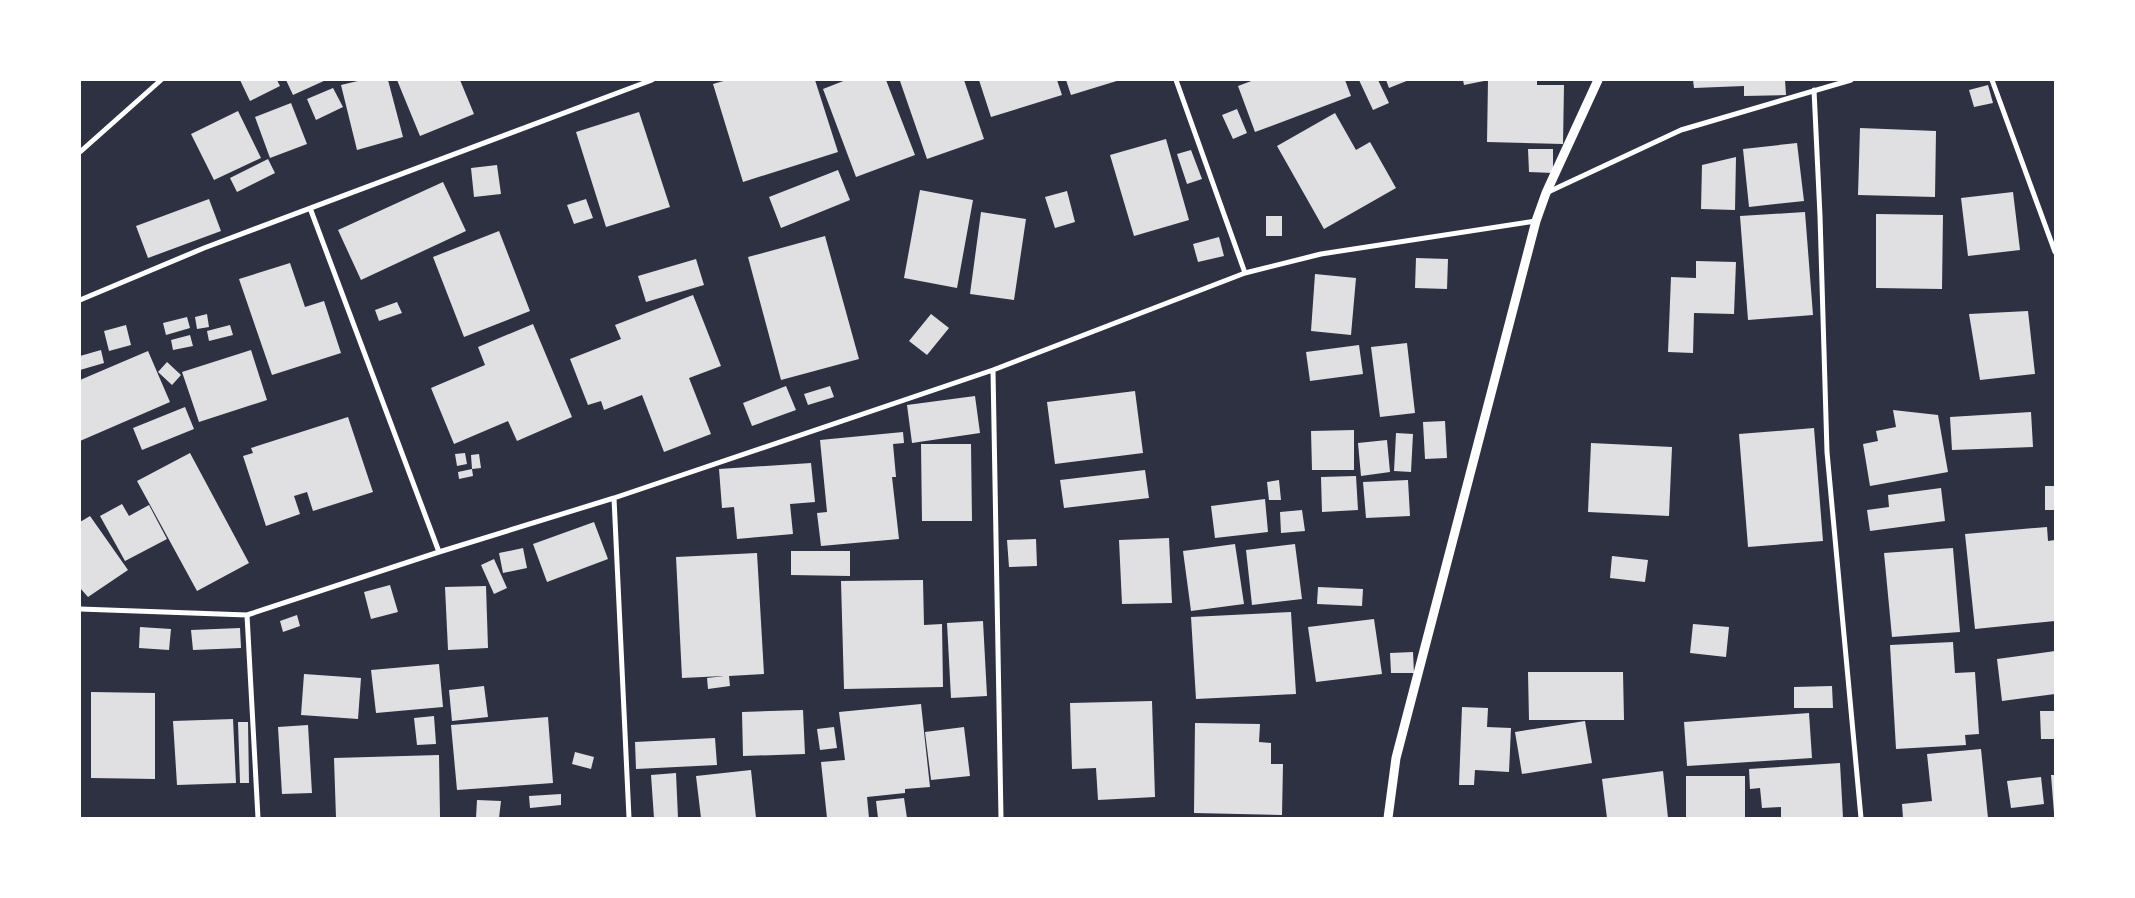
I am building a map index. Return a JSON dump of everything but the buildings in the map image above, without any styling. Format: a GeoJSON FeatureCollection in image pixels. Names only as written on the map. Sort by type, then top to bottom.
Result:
{"type":"FeatureCollection","features":[{"type":"Feature","properties":{"kind":"street"},"geometry":{"type":"LineString","coordinates":[[80,152],[161,80]]}},
{"type":"Feature","properties":{"kind":"street"},"geometry":{"type":"LineString","coordinates":[[80,300],[204,248],[652,80]]}},
{"type":"Feature","properties":{"kind":"street"},"geometry":{"type":"LineString","coordinates":[[1176,80],[1245,274]]}},
{"type":"Feature","properties":{"kind":"street"},"geometry":{"type":"LineString","coordinates":[[1388,818],[1396,758],[1536,221],[1546,193],[1598,80]]}},
{"type":"Feature","properties":{"kind":"street"},"geometry":{"type":"LineString","coordinates":[[1546,193],[1681,130],[1850,80]]}},
{"type":"Feature","properties":{"kind":"street"},"geometry":{"type":"LineString","coordinates":[[1992,80],[2055,252]]}},
{"type":"Feature","properties":{"kind":"street"},"geometry":{"type":"LineString","coordinates":[[1814,90],[1828,452],[1861,818]]}},
{"type":"Feature","properties":{"kind":"street"},"geometry":{"type":"LineString","coordinates":[[310,208],[439,552]]}},
{"type":"Feature","properties":{"kind":"street"},"geometry":{"type":"LineString","coordinates":[[80,609],[247,615],[439,552],[614,498],[994,370],[1245,274],[1321,254],[1536,221]]}},
{"type":"Feature","properties":{"kind":"street"},"geometry":{"type":"LineString","coordinates":[[994,370],[1001,818]]}},
{"type":"Feature","properties":{"kind":"street"},"geometry":{"type":"LineString","coordinates":[[614,498],[629,818]]}},
{"type":"Feature","properties":{"kind":"street"},"geometry":{"type":"LineString","coordinates":[[247,615],[258,818]]}}]}
